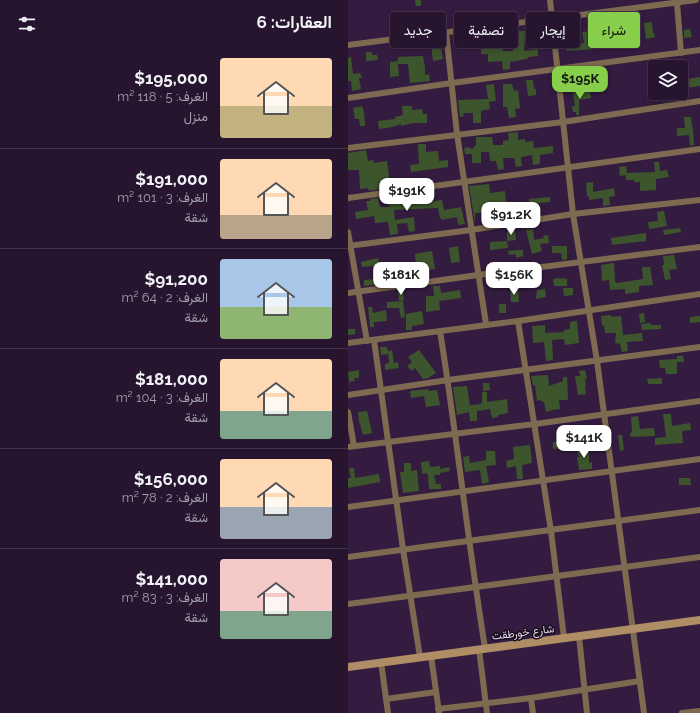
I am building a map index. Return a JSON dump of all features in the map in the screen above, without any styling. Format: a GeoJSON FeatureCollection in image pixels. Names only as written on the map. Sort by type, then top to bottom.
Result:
{"type":"FeatureCollection","features":[{"type":"Feature","properties":{"kind":"street"},"geometry":{"type":"LineString","coordinates":[[550,0],[551,12]]}},
{"type":"Feature","properties":{"kind":"street"},"geometry":{"type":"LineString","coordinates":[[580,16],[696,0]]}},
{"type":"Feature","properties":{"kind":"street"},"geometry":{"type":"LineString","coordinates":[[676,3],[681,53]]}},
{"type":"Feature","properties":{"kind":"street"},"geometry":{"type":"LineString","coordinates":[[486,324],[457,134],[446,32],[526,23]]}},
{"type":"Feature","properties":{"kind":"street"},"geometry":{"type":"LineString","coordinates":[[348,45],[390,39]]}},
{"type":"Feature","properties":{"kind":"street"},"geometry":{"type":"LineString","coordinates":[[555,48],[573,214],[605,414],[644,713]]}},
{"type":"Feature","properties":{"kind":"street"},"geometry":{"type":"LineString","coordinates":[[348,98],[700,50]]}},
{"type":"Feature","properties":{"kind":"street"},"geometry":{"type":"LineString","coordinates":[[348,148],[563,122],[700,101]]}},
{"type":"Feature","properties":{"kind":"street"},"geometry":{"type":"LineString","coordinates":[[348,198],[700,149]]}},
{"type":"Feature","properties":{"kind":"street"},"geometry":{"type":"LineString","coordinates":[[349,246],[471,230],[573,214],[700,200]]}},
{"type":"Feature","properties":{"kind":"street"},"geometry":{"type":"LineString","coordinates":[[348,232],[349,246],[381,390],[403,549],[420,657]]}},
{"type":"Feature","properties":{"kind":"street"},"geometry":{"type":"LineString","coordinates":[[348,293],[700,247]]}},
{"type":"Feature","properties":{"kind":"street"},"geometry":{"type":"LineString","coordinates":[[348,344],[700,294]]}},
{"type":"Feature","properties":{"kind":"street"},"geometry":{"type":"LineString","coordinates":[[518,321],[544,480],[564,638]]}},
{"type":"Feature","properties":{"kind":"street"},"geometry":{"type":"LineString","coordinates":[[440,331],[464,491],[482,649],[487,713]]}},
{"type":"Feature","properties":{"kind":"street"},"geometry":{"type":"LineString","coordinates":[[348,395],[448,380],[700,348]]}},
{"type":"Feature","properties":{"kind":"street"},"geometry":{"type":"LineString","coordinates":[[348,412],[351,447],[535,424],[700,401]]}},
{"type":"Feature","properties":{"kind":"street"},"geometry":{"type":"LineString","coordinates":[[348,507],[700,460]]}},
{"type":"Feature","properties":{"kind":"street"},"geometry":{"type":"LineString","coordinates":[[348,557],[700,510]]}},
{"type":"Feature","properties":{"kind":"street"},"geometry":{"type":"LineString","coordinates":[[348,604],[700,557]]}},
{"type":"Feature","properties":{"kind":"street","name":"شارع خورطقت"},"geometry":{"type":"LineString","coordinates":[[348,667],[700,620]]}},
{"type":"Feature","properties":{"kind":"street"},"geometry":{"type":"LineString","coordinates":[[579,636],[587,713]]}},
{"type":"Feature","properties":{"kind":"street"},"geometry":{"type":"LineString","coordinates":[[431,656],[438,711],[640,681]]}},
{"type":"Feature","properties":{"kind":"street"},"geometry":{"type":"LineString","coordinates":[[381,662],[388,713]]}},
{"type":"Feature","properties":{"kind":"street"},"geometry":{"type":"LineString","coordinates":[[386,699],[436,692]]}},
{"type":"Feature","properties":{"kind":"street"},"geometry":{"type":"LineString","coordinates":[[531,698],[533,713]]}},
{"type":"Feature","properties":{"kind":"street"},"geometry":{"type":"LineString","coordinates":[[682,713],[700,711]]}},
{"type":"Feature","properties":{"kind":"building"},"geometry":{"type":"Polygon","coordinates":[[[415,0],[421,0],[421,6],[416,6],[415,0]]]}},
{"type":"Feature","properties":{"kind":"building"},"geometry":{"type":"Polygon","coordinates":[[[652,22],[655,37],[646,39],[644,23],[652,22]]]}},
{"type":"Feature","properties":{"kind":"building"},"geometry":{"type":"Polygon","coordinates":[[[690,29],[692,37],[684,38],[684,30],[690,29]]]}},
{"type":"Feature","properties":{"kind":"building"},"geometry":{"type":"Polygon","coordinates":[[[518,31],[525,31],[524,51],[538,49],[538,56],[510,62],[510,69],[503,70],[502,61],[488,62],[488,54],[481,54],[481,48],[502,48],[503,51],[513,51],[513,48],[518,48],[518,31]]]}},
{"type":"Feature","properties":{"kind":"building"},"geometry":{"type":"Polygon","coordinates":[[[588,31],[588,48],[597,49],[567,51],[566,48],[580,48],[580,44],[584,43],[582,32],[588,31]]]}},
{"type":"Feature","properties":{"kind":"building"},"geometry":{"type":"Polygon","coordinates":[[[431,48],[441,48],[443,59],[433,61],[431,48]]]}},
{"type":"Feature","properties":{"kind":"building"},"geometry":{"type":"Polygon","coordinates":[[[366,52],[372,52],[372,55],[377,55],[378,60],[366,61],[366,52]]]}},
{"type":"Feature","properties":{"kind":"building"},"geometry":{"type":"Polygon","coordinates":[[[423,56],[425,75],[429,74],[430,81],[410,83],[408,64],[398,64],[399,76],[390,77],[390,62],[398,61],[398,57],[423,56]]]}},
{"type":"Feature","properties":{"kind":"building"},"geometry":{"type":"Polygon","coordinates":[[[351,57],[353,74],[360,73],[362,78],[359,78],[361,89],[352,91],[351,81],[348,81],[348,58],[351,57]]]}},
{"type":"Feature","properties":{"kind":"building"},"geometry":{"type":"Polygon","coordinates":[[[700,77],[700,86],[688,88],[688,79],[700,77]]]}},
{"type":"Feature","properties":{"kind":"building"},"geometry":{"type":"Polygon","coordinates":[[[526,80],[533,80],[536,95],[528,96],[526,80]]]}},
{"type":"Feature","properties":{"kind":"building"},"geometry":{"type":"Polygon","coordinates":[[[494,84],[496,101],[489,102],[490,109],[481,111],[481,123],[473,123],[473,113],[463,113],[464,116],[460,117],[458,100],[488,99],[486,85],[494,84]]]}},
{"type":"Feature","properties":{"kind":"building"},"geometry":{"type":"Polygon","coordinates":[[[503,84],[512,84],[514,91],[518,90],[520,108],[515,109],[516,117],[509,118],[507,107],[503,107],[503,84]]]}},
{"type":"Feature","properties":{"kind":"building"},"geometry":{"type":"Polygon","coordinates":[[[590,91],[591,98],[579,100],[579,115],[576,115],[576,112],[573,112],[572,106],[575,106],[573,93],[590,91]]]}},
{"type":"Feature","properties":{"kind":"building"},"geometry":{"type":"Polygon","coordinates":[[[362,106],[365,126],[360,126],[359,119],[355,119],[353,108],[362,106]]]}},
{"type":"Feature","properties":{"kind":"building"},"geometry":{"type":"Polygon","coordinates":[[[402,106],[412,106],[412,110],[422,109],[423,114],[427,114],[427,123],[413,123],[401,126],[401,124],[379,129],[378,121],[395,119],[395,117],[403,115],[402,106]]]}},
{"type":"Feature","properties":{"kind":"building"},"geometry":{"type":"Polygon","coordinates":[[[684,117],[691,117],[694,145],[690,146],[689,135],[677,136],[677,128],[685,128],[684,117]]]}},
{"type":"Feature","properties":{"kind":"building"},"geometry":{"type":"Polygon","coordinates":[[[518,132],[518,140],[525,139],[525,142],[533,141],[534,148],[553,146],[553,153],[540,155],[540,164],[533,165],[532,155],[521,157],[522,166],[516,167],[514,158],[504,158],[504,169],[498,170],[496,161],[490,161],[489,152],[481,152],[481,163],[472,163],[472,154],[465,154],[464,148],[470,147],[470,149],[476,146],[476,137],[492,137],[493,145],[503,145],[503,141],[509,140],[508,133],[518,132]]]}},
{"type":"Feature","properties":{"kind":"building"},"geometry":{"type":"Polygon","coordinates":[[[418,144],[426,144],[426,152],[438,151],[439,161],[448,160],[448,167],[411,172],[410,165],[419,164],[418,144]]]}},
{"type":"Feature","properties":{"kind":"building"},"geometry":{"type":"Polygon","coordinates":[[[366,150],[368,161],[373,160],[374,163],[387,161],[390,184],[379,187],[379,189],[369,191],[368,188],[360,189],[359,170],[348,170],[348,153],[366,150]]]}},
{"type":"Feature","properties":{"kind":"building"},"geometry":{"type":"Polygon","coordinates":[[[654,162],[659,162],[660,171],[667,170],[669,177],[656,179],[656,190],[640,191],[640,182],[626,180],[626,175],[620,176],[619,167],[626,166],[627,173],[655,172],[654,162]]]}},
{"type":"Feature","properties":{"kind":"building"},"geometry":{"type":"Polygon","coordinates":[[[593,182],[593,192],[614,188],[615,196],[609,197],[610,205],[603,206],[603,198],[589,200],[589,196],[587,197],[586,183],[593,182]]]}},
{"type":"Feature","properties":{"kind":"building"},"geometry":{"type":"Polygon","coordinates":[[[489,184],[490,193],[505,191],[506,202],[510,202],[511,208],[489,210],[489,213],[475,213],[475,222],[469,186],[489,184]]]}},
{"type":"Feature","properties":{"kind":"building"},"geometry":{"type":"Polygon","coordinates":[[[421,194],[427,194],[428,202],[442,200],[444,210],[461,207],[465,224],[458,225],[457,217],[441,220],[438,208],[394,210],[395,220],[414,217],[415,231],[409,232],[407,223],[397,224],[398,234],[390,235],[388,222],[375,223],[374,216],[356,219],[355,212],[368,210],[366,201],[371,201],[370,199],[378,198],[380,207],[389,207],[389,204],[402,203],[401,197],[409,196],[410,201],[421,202],[421,194]]]}},
{"type":"Feature","properties":{"kind":"building"},"geometry":{"type":"Polygon","coordinates":[[[550,197],[550,202],[538,203],[538,206],[519,207],[519,204],[529,202],[529,199],[550,197]]]}},
{"type":"Feature","properties":{"kind":"building"},"geometry":{"type":"Polygon","coordinates":[[[664,211],[667,226],[649,229],[648,222],[658,221],[657,212],[664,211]]]}},
{"type":"Feature","properties":{"kind":"building"},"geometry":{"type":"Polygon","coordinates":[[[680,228],[681,232],[664,235],[663,230],[680,228]]]}},
{"type":"Feature","properties":{"kind":"building"},"geometry":{"type":"Polygon","coordinates":[[[533,229],[534,240],[544,238],[543,236],[548,235],[549,243],[540,244],[542,251],[532,254],[526,230],[533,229]]]}},
{"type":"Feature","properties":{"kind":"building"},"geometry":{"type":"Polygon","coordinates":[[[515,231],[516,240],[507,241],[507,232],[515,231]]]}},
{"type":"Feature","properties":{"kind":"building"},"geometry":{"type":"Polygon","coordinates":[[[646,233],[646,241],[612,245],[611,238],[646,233]]]}},
{"type":"Feature","properties":{"kind":"building"},"geometry":{"type":"Polygon","coordinates":[[[507,241],[508,248],[490,250],[490,242],[507,241]]]}},
{"type":"Feature","properties":{"kind":"building"},"geometry":{"type":"Polygon","coordinates":[[[458,246],[460,262],[451,263],[449,248],[458,246]]]}},
{"type":"Feature","properties":{"kind":"building"},"geometry":{"type":"Polygon","coordinates":[[[552,246],[567,246],[567,259],[562,260],[561,253],[552,253],[552,246]]]}},
{"type":"Feature","properties":{"kind":"building"},"geometry":{"type":"Polygon","coordinates":[[[523,250],[523,256],[516,258],[516,254],[509,255],[508,251],[523,250]]]}},
{"type":"Feature","properties":{"kind":"building"},"geometry":{"type":"Polygon","coordinates":[[[432,251],[435,269],[421,271],[422,278],[415,279],[413,264],[416,264],[415,254],[432,251]]]}},
{"type":"Feature","properties":{"kind":"building"},"geometry":{"type":"Polygon","coordinates":[[[674,255],[677,269],[669,270],[671,279],[665,280],[662,265],[664,265],[663,256],[674,255]]]}},
{"type":"Feature","properties":{"kind":"building"},"geometry":{"type":"Polygon","coordinates":[[[378,258],[380,268],[399,267],[400,274],[387,275],[388,283],[364,286],[364,280],[374,279],[373,266],[362,267],[361,262],[378,258]]]}},
{"type":"Feature","properties":{"kind":"building"},"geometry":{"type":"Polygon","coordinates":[[[614,263],[615,282],[617,283],[643,279],[642,267],[650,267],[653,285],[639,286],[639,292],[625,294],[625,289],[610,290],[609,280],[602,281],[601,265],[614,263]]]}},
{"type":"Feature","properties":{"kind":"building"},"geometry":{"type":"Polygon","coordinates":[[[553,279],[567,279],[567,286],[554,286],[553,279]]]}},
{"type":"Feature","properties":{"kind":"building"},"geometry":{"type":"Polygon","coordinates":[[[433,286],[440,286],[441,293],[460,290],[461,298],[439,301],[440,310],[426,312],[426,296],[434,296],[433,286]]]}},
{"type":"Feature","properties":{"kind":"building"},"geometry":{"type":"Polygon","coordinates":[[[563,288],[573,288],[573,295],[564,296],[563,288]]]}},
{"type":"Feature","properties":{"kind":"building"},"geometry":{"type":"Polygon","coordinates":[[[510,289],[518,289],[519,302],[511,302],[510,289]]]}},
{"type":"Feature","properties":{"kind":"building"},"geometry":{"type":"Polygon","coordinates":[[[545,289],[546,297],[536,299],[537,290],[545,289]]]}},
{"type":"Feature","properties":{"kind":"building"},"geometry":{"type":"Polygon","coordinates":[[[403,291],[404,300],[399,301],[398,292],[403,291]]]}},
{"type":"Feature","properties":{"kind":"building"},"geometry":{"type":"Polygon","coordinates":[[[403,301],[405,317],[401,318],[399,308],[387,308],[387,302],[403,301]]]}},
{"type":"Feature","properties":{"kind":"building"},"geometry":{"type":"Polygon","coordinates":[[[499,304],[506,304],[506,313],[499,313],[499,304]]]}},
{"type":"Feature","properties":{"kind":"building"},"geometry":{"type":"Polygon","coordinates":[[[368,307],[372,307],[373,313],[386,310],[387,321],[374,322],[374,327],[370,327],[368,307]]]}},
{"type":"Feature","properties":{"kind":"building"},"geometry":{"type":"Polygon","coordinates":[[[422,311],[424,324],[412,326],[412,330],[406,330],[406,314],[422,311]]]}},
{"type":"Feature","properties":{"kind":"building"},"geometry":{"type":"Polygon","coordinates":[[[644,313],[645,322],[640,323],[639,314],[644,313]]]}},
{"type":"Feature","properties":{"kind":"building"},"geometry":{"type":"Polygon","coordinates":[[[611,315],[611,317],[621,316],[623,335],[642,333],[643,341],[627,342],[628,351],[622,352],[620,344],[615,343],[616,333],[605,333],[604,325],[602,326],[601,316],[611,315]]]}},
{"type":"Feature","properties":{"kind":"building"},"geometry":{"type":"Polygon","coordinates":[[[700,316],[700,322],[690,323],[690,317],[700,316]]]}},
{"type":"Feature","properties":{"kind":"building"},"geometry":{"type":"Polygon","coordinates":[[[577,321],[579,343],[565,345],[564,339],[552,340],[553,360],[546,361],[544,342],[533,343],[532,326],[545,325],[545,333],[564,332],[564,330],[570,329],[570,322],[577,321]]]}},
{"type":"Feature","properties":{"kind":"building"},"geometry":{"type":"Polygon","coordinates":[[[651,323],[651,325],[661,325],[661,329],[642,330],[641,324],[651,323]]]}},
{"type":"Feature","properties":{"kind":"building"},"geometry":{"type":"Polygon","coordinates":[[[348,329],[355,329],[355,334],[348,335],[348,329]]]}},
{"type":"Feature","properties":{"kind":"building"},"geometry":{"type":"Polygon","coordinates":[[[380,347],[387,347],[388,351],[392,350],[394,363],[398,362],[399,368],[385,370],[385,364],[389,363],[388,352],[388,354],[381,355],[380,347]]]}},
{"type":"Feature","properties":{"kind":"building"},"geometry":{"type":"Polygon","coordinates":[[[419,350],[436,373],[428,378],[423,379],[415,368],[412,371],[407,366],[412,362],[408,357],[419,350]]]}},
{"type":"Feature","properties":{"kind":"building"},"geometry":{"type":"Polygon","coordinates":[[[677,356],[683,356],[684,362],[677,362],[677,356]]]}},
{"type":"Feature","properties":{"kind":"building"},"geometry":{"type":"Polygon","coordinates":[[[677,359],[677,374],[666,374],[665,368],[660,368],[659,360],[677,359]]]}},
{"type":"Feature","properties":{"kind":"building"},"geometry":{"type":"Polygon","coordinates":[[[359,370],[359,378],[354,378],[355,381],[349,382],[348,372],[359,370]]]}},
{"type":"Feature","properties":{"kind":"building"},"geometry":{"type":"Polygon","coordinates":[[[585,370],[587,379],[585,379],[586,394],[578,395],[575,376],[580,376],[579,371],[585,370]]]}},
{"type":"Feature","properties":{"kind":"building"},"geometry":{"type":"Polygon","coordinates":[[[548,375],[549,386],[563,381],[563,377],[567,377],[568,400],[559,400],[560,409],[546,412],[544,402],[541,400],[537,401],[535,385],[533,386],[531,376],[548,375]]]}},
{"type":"Feature","properties":{"kind":"building"},"geometry":{"type":"Polygon","coordinates":[[[662,378],[662,384],[648,384],[647,379],[662,378]]]}},
{"type":"Feature","properties":{"kind":"building"},"geometry":{"type":"Polygon","coordinates":[[[483,383],[489,383],[490,390],[483,391],[483,383]]]}},
{"type":"Feature","properties":{"kind":"building"},"geometry":{"type":"Polygon","coordinates":[[[467,386],[470,405],[481,404],[482,392],[487,392],[487,402],[507,399],[508,413],[492,418],[490,409],[477,411],[477,421],[470,421],[469,412],[457,415],[453,387],[467,386]]]}},
{"type":"Feature","properties":{"kind":"building"},"geometry":{"type":"Polygon","coordinates":[[[428,389],[429,391],[437,390],[440,405],[426,407],[424,396],[411,398],[410,391],[428,389]]]}},
{"type":"Feature","properties":{"kind":"building"},"geometry":{"type":"Polygon","coordinates":[[[367,411],[372,433],[363,435],[358,412],[367,411]]]}},
{"type":"Feature","properties":{"kind":"building"},"geometry":{"type":"Polygon","coordinates":[[[663,414],[671,414],[672,426],[690,423],[691,430],[682,431],[683,443],[655,445],[655,438],[666,437],[663,414]]]}},
{"type":"Feature","properties":{"kind":"building"},"geometry":{"type":"Polygon","coordinates":[[[638,416],[640,429],[654,428],[655,436],[631,437],[631,417],[638,416]]]}},
{"type":"Feature","properties":{"kind":"building"},"geometry":{"type":"Polygon","coordinates":[[[618,435],[622,435],[624,450],[620,451],[618,435]]]}},
{"type":"Feature","properties":{"kind":"building"},"geometry":{"type":"Polygon","coordinates":[[[553,442],[560,442],[561,448],[553,449],[553,442]]]}},
{"type":"Feature","properties":{"kind":"building"},"geometry":{"type":"Polygon","coordinates":[[[530,445],[532,463],[522,465],[523,479],[517,479],[516,466],[507,468],[506,461],[514,459],[513,447],[530,445]]]}},
{"type":"Feature","properties":{"kind":"building"},"geometry":{"type":"Polygon","coordinates":[[[576,448],[589,449],[589,463],[592,462],[592,469],[579,470],[577,457],[579,457],[576,448]]]}},
{"type":"Feature","properties":{"kind":"building"},"geometry":{"type":"Polygon","coordinates":[[[486,451],[495,451],[496,465],[486,466],[489,482],[482,484],[480,470],[465,472],[463,457],[469,456],[470,463],[486,460],[486,451]]]}},
{"type":"Feature","properties":{"kind":"building"},"geometry":{"type":"Polygon","coordinates":[[[429,461],[430,467],[440,466],[440,469],[449,467],[450,471],[440,473],[440,475],[434,475],[436,484],[441,484],[441,489],[429,489],[427,473],[422,474],[421,462],[429,461]]]}},
{"type":"Feature","properties":{"kind":"building"},"geometry":{"type":"Polygon","coordinates":[[[404,463],[411,463],[411,471],[417,470],[419,491],[403,493],[400,472],[404,472],[404,463]]]}},
{"type":"Feature","properties":{"kind":"building"},"geometry":{"type":"Polygon","coordinates":[[[349,468],[354,468],[355,478],[379,474],[380,482],[348,488],[348,478],[351,478],[349,468]]]}},
{"type":"Feature","properties":{"kind":"building"},"geometry":{"type":"Polygon","coordinates":[[[679,478],[690,478],[691,485],[679,485],[679,478]]]}}]}
